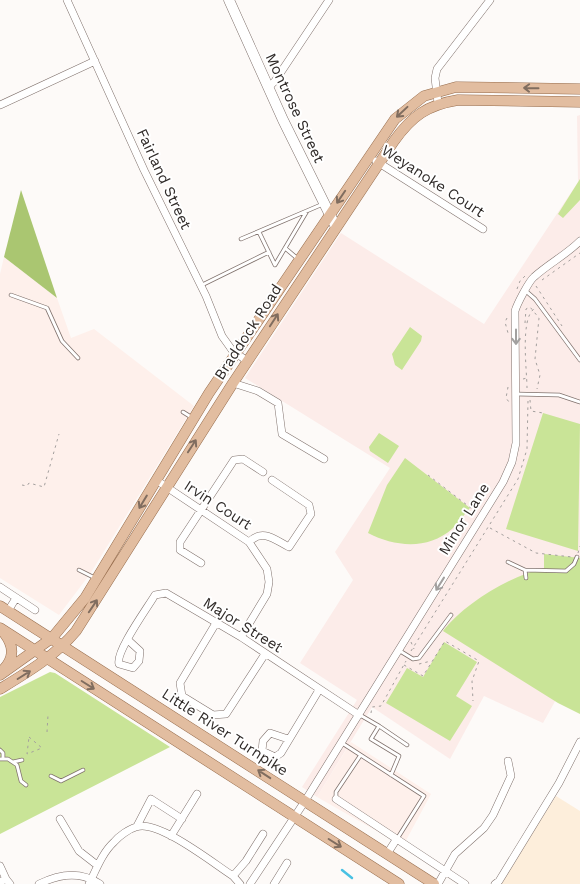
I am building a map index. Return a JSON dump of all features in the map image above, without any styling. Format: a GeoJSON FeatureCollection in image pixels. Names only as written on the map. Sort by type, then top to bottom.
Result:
{"type":"FeatureCollection","features":[{"type":"Feature","properties":{"kind":"main road","name":"Braddock Road"},"geometry":{"type":"LineString","coordinates":[[0,674],[52,638],[76,612],[236,353],[395,119],[406,108],[424,96],[436,91],[470,86],[580,89]]}},
{"type":"Feature","properties":{"kind":"main road","name":"Braddock Road"},"geometry":{"type":"LineString","coordinates":[[0,689],[47,659],[64,645],[94,606],[247,361],[336,227],[410,122],[438,103],[458,100],[580,102]]}},
{"type":"Feature","properties":{"kind":"main road","name":"Little River Turnpike"},"geometry":{"type":"LineString","coordinates":[[4,608],[434,884]]}},
{"type":"Feature","properties":{"kind":"main road"},"geometry":{"type":"LineString","coordinates":[[0,629],[400,884]]}},
{"type":"Feature","properties":{"kind":"main road"},"geometry":{"type":"LineString","coordinates":[[0,629],[10,641],[13,650],[10,661],[0,674]]}},
{"type":"Feature","properties":{"kind":"street","name":"Fairland Street"},"geometry":{"type":"LineString","coordinates":[[67,0],[144,170],[201,286],[222,336],[236,353],[247,361]]}},
{"type":"Feature","properties":{"kind":"street","name":"Montrose Street"},"geometry":{"type":"LineString","coordinates":[[229,0],[268,88],[323,204],[336,227]]}},
{"type":"Feature","properties":{"kind":"street"},"geometry":{"type":"LineString","coordinates":[[268,88],[329,0]]}},
{"type":"Feature","properties":{"kind":"street"},"geometry":{"type":"LineString","coordinates":[[438,103],[436,91],[437,69],[490,0]]}},
{"type":"Feature","properties":{"kind":"street"},"geometry":{"type":"LineString","coordinates":[[0,106],[95,61]]}},
{"type":"Feature","properties":{"kind":"street","name":"Weyanoke Court"},"geometry":{"type":"LineString","coordinates":[[369,156],[483,229]]}},
{"type":"Feature","properties":{"kind":"street","name":"Minor Lane"},"geometry":{"type":"LineString","coordinates":[[250,884],[305,801],[503,482],[512,462],[516,443],[516,311],[518,302],[526,292],[533,277],[559,259],[580,241]]}},
{"type":"Feature","properties":{"kind":"street"},"geometry":{"type":"LineString","coordinates":[[233,383],[258,391],[278,403],[282,434],[324,459]]}},
{"type":"Feature","properties":{"kind":"street"},"geometry":{"type":"LineString","coordinates":[[201,563],[180,550],[180,542],[234,460],[243,459],[263,472]]}},
{"type":"Feature","properties":{"kind":"street","name":"Irvin Court"},"geometry":{"type":"LineString","coordinates":[[156,480],[200,511],[250,542],[267,569],[270,582],[267,594],[241,637]]}},
{"type":"Feature","properties":{"kind":"street"},"geometry":{"type":"LineString","coordinates":[[250,542],[256,535],[264,534],[289,547],[311,514],[309,505],[272,480]]}},
{"type":"Feature","properties":{"kind":"street"},"geometry":{"type":"LineString","coordinates":[[0,587],[35,610]]}},
{"type":"Feature","properties":{"kind":"street","name":"Major Street"},"geometry":{"type":"LineString","coordinates":[[128,640],[155,595],[166,593],[241,637],[359,715]]}},
{"type":"Feature","properties":{"kind":"street"},"geometry":{"type":"LineString","coordinates":[[4,608],[16,598]]}},
{"type":"Feature","properties":{"kind":"street"},"geometry":{"type":"LineString","coordinates":[[216,623],[180,683],[182,696],[213,715],[226,714],[264,654]]}},
{"type":"Feature","properties":{"kind":"street"},"geometry":{"type":"LineString","coordinates":[[288,739],[319,690]]}},
{"type":"Feature","properties":{"kind":"street"},"geometry":{"type":"LineString","coordinates":[[495,884],[499,881],[559,783],[580,742]]}},
{"type":"Feature","properties":{"kind":"street"},"geometry":{"type":"LineString","coordinates":[[438,884],[455,854],[484,828],[492,815],[511,776],[508,761]]}},
{"type":"Feature","properties":{"kind":"street"},"geometry":{"type":"LineString","coordinates":[[171,836],[197,794]]}},
{"type":"Feature","properties":{"kind":"street"},"geometry":{"type":"LineString","coordinates":[[137,826],[140,816],[151,799],[182,819]]}},
{"type":"Feature","properties":{"kind":"street"},"geometry":{"type":"LineString","coordinates":[[336,799],[465,884]]}},
{"type":"Feature","properties":{"kind":"street"},"geometry":{"type":"LineString","coordinates":[[60,819],[79,851],[97,865]]}},
{"type":"Feature","properties":{"kind":"street"},"geometry":{"type":"LineString","coordinates":[[90,881],[97,865],[114,842],[137,826],[156,827],[233,876],[240,884]]}},
{"type":"Feature","properties":{"kind":"street"},"geometry":{"type":"LineString","coordinates":[[233,876],[246,861],[263,834]]}},
{"type":"Feature","properties":{"kind":"street"},"geometry":{"type":"LineString","coordinates":[[387,854],[396,840]]}},
{"type":"Feature","properties":{"kind":"street"},"geometry":{"type":"LineString","coordinates":[[274,884],[287,863]]}},
{"type":"Feature","properties":{"kind":"street"},"geometry":{"type":"LineString","coordinates":[[0,866],[6,882]]}},
{"type":"Feature","properties":{"kind":"street"},"geometry":{"type":"LineString","coordinates":[[39,884],[58,881],[72,874],[100,884]]}},
{"type":"Feature","properties":{"kind":"lane"},"geometry":{"type":"LineString","coordinates":[[241,239],[323,204]]}},
{"type":"Feature","properties":{"kind":"lane"},"geometry":{"type":"LineString","coordinates":[[259,232],[275,265],[308,211]]}},
{"type":"Feature","properties":{"kind":"lane"},"geometry":{"type":"LineString","coordinates":[[285,248],[299,259]]}},
{"type":"Feature","properties":{"kind":"lane"},"geometry":{"type":"LineString","coordinates":[[201,286],[269,252]]}},
{"type":"Feature","properties":{"kind":"lane"},"geometry":{"type":"LineString","coordinates":[[526,292],[535,299],[580,360]]}},
{"type":"Feature","properties":{"kind":"lane"},"geometry":{"type":"LineString","coordinates":[[11,295],[48,308],[62,341],[78,358]]}},
{"type":"Feature","properties":{"kind":"lane"},"geometry":{"type":"LineString","coordinates":[[516,394],[559,395],[580,402]]}},
{"type":"Feature","properties":{"kind":"lane"},"geometry":{"type":"LineString","coordinates":[[183,412],[194,419]]}},
{"type":"Feature","properties":{"kind":"lane"},"geometry":{"type":"LineString","coordinates":[[508,562],[525,570],[566,571],[574,564],[576,557]]}},
{"type":"Feature","properties":{"kind":"lane"},"geometry":{"type":"LineString","coordinates":[[78,570],[97,579]]}},
{"type":"Feature","properties":{"kind":"lane"},"geometry":{"type":"LineString","coordinates":[[525,570],[526,578]]}},
{"type":"Feature","properties":{"kind":"lane"},"geometry":{"type":"LineString","coordinates":[[399,651],[413,658],[419,658],[450,615]]}},
{"type":"Feature","properties":{"kind":"lane"},"geometry":{"type":"LineString","coordinates":[[359,715],[407,745]]}},
{"type":"Feature","properties":{"kind":"lane"},"geometry":{"type":"LineString","coordinates":[[379,726],[371,739],[399,756],[391,775]]}},
{"type":"Feature","properties":{"kind":"lane"},"geometry":{"type":"LineString","coordinates":[[341,743],[424,796],[396,840]]}},
{"type":"Feature","properties":{"kind":"lane"},"geometry":{"type":"LineString","coordinates":[[0,750],[3,752],[1,758],[17,765],[20,781],[26,785]]}},
{"type":"Feature","properties":{"kind":"lane"},"geometry":{"type":"LineString","coordinates":[[336,799],[336,792],[360,756]]}},
{"type":"Feature","properties":{"kind":"lane"},"geometry":{"type":"LineString","coordinates":[[13,762],[22,760]]}},
{"type":"Feature","properties":{"kind":"lane"},"geometry":{"type":"LineString","coordinates":[[51,776],[61,781],[69,779],[83,770]]}},
{"type":"Feature","properties":{"kind":"path"},"geometry":{"type":"LineString","coordinates":[[548,305],[536,286],[580,253]]}},
{"type":"Feature","properties":{"kind":"path"},"geometry":{"type":"LineString","coordinates":[[529,390],[526,309],[530,307],[534,309],[539,318],[535,359],[540,375],[540,386],[533,391]]}},
{"type":"Feature","properties":{"kind":"path"},"geometry":{"type":"LineString","coordinates":[[526,323],[530,312],[534,309]]}},
{"type":"Feature","properties":{"kind":"path"},"geometry":{"type":"LineString","coordinates":[[508,334],[510,315]]}},
{"type":"Feature","properties":{"kind":"path"},"geometry":{"type":"LineString","coordinates":[[509,386],[509,394],[509,402],[506,398],[509,386]]}},
{"type":"Feature","properties":{"kind":"path"},"geometry":{"type":"LineString","coordinates":[[530,400],[531,411],[543,413]]}},
{"type":"Feature","properties":{"kind":"path"},"geometry":{"type":"LineString","coordinates":[[22,485],[27,486],[29,483],[44,487],[59,434]]}},
{"type":"Feature","properties":{"kind":"path"},"geometry":{"type":"LineString","coordinates":[[428,475],[476,513]]}},
{"type":"Feature","properties":{"kind":"path"},"geometry":{"type":"LineString","coordinates":[[472,518],[481,505]]}},
{"type":"Feature","properties":{"kind":"path"},"geometry":{"type":"LineString","coordinates":[[489,528],[536,553],[576,557]]}},
{"type":"Feature","properties":{"kind":"path"},"geometry":{"type":"LineString","coordinates":[[412,652],[482,539],[478,530]]}},
{"type":"Feature","properties":{"kind":"path"},"geometry":{"type":"LineString","coordinates":[[404,665],[423,676],[445,641],[479,661],[472,677],[473,701]]}},
{"type":"Feature","properties":{"kind":"path"},"geometry":{"type":"LineString","coordinates":[[371,713],[372,707],[381,706],[408,659]]}},
{"type":"Feature","properties":{"kind":"path"},"geometry":{"type":"LineString","coordinates":[[47,732],[48,715]]}},
{"type":"Feature","properties":{"kind":"path"},"geometry":{"type":"LineString","coordinates":[[29,737],[42,748],[27,754],[28,746],[29,737]]}},
{"type":"Feature","properties":{"kind":"shaded area"},"geometry":{"type":"Polygon","coordinates":[[[580,115],[580,706],[558,696],[543,723],[484,696],[450,759],[372,707],[317,797],[302,787],[357,700],[300,663],[353,580],[335,552],[390,468],[245,378],[341,233],[484,324],[578,182],[577,116],[580,115]]]}},
{"type":"Feature","properties":{"kind":"shaded area"},"geometry":{"type":"Polygon","coordinates":[[[4,257],[57,298],[71,338],[94,329],[194,406],[90,574],[59,615],[0,578],[0,274],[4,257]]]}},
{"type":"Feature","properties":{"kind":"shaded area"},"geometry":{"type":"Polygon","coordinates":[[[351,742],[431,794],[403,846],[317,797],[351,742]]]}},
{"type":"Feature","properties":{"kind":"shaded area"},"geometry":{"type":"Polygon","coordinates":[[[556,796],[580,811],[580,884],[499,884],[556,796]]]}},
{"type":"Feature","properties":{"kind":"green space"},"geometry":{"type":"Polygon","coordinates":[[[580,179],[580,200],[563,218],[558,214],[580,179]]]}},
{"type":"Feature","properties":{"kind":"green space"},"geometry":{"type":"Polygon","coordinates":[[[21,190],[57,298],[4,257],[21,190]]]}},
{"type":"Feature","properties":{"kind":"green space"},"geometry":{"type":"Polygon","coordinates":[[[410,327],[422,336],[421,341],[402,370],[395,365],[392,354],[410,327]]]}},
{"type":"Feature","properties":{"kind":"green space"},"geometry":{"type":"Polygon","coordinates":[[[543,413],[580,424],[578,551],[506,529],[543,413]]]}},
{"type":"Feature","properties":{"kind":"green space"},"geometry":{"type":"Polygon","coordinates":[[[379,433],[399,446],[388,463],[370,451],[369,447],[379,433]]]}},
{"type":"Feature","properties":{"kind":"green space"},"geometry":{"type":"Polygon","coordinates":[[[405,458],[470,508],[457,524],[443,536],[422,543],[411,544],[389,541],[368,533],[387,485],[405,458]]]}},
{"type":"Feature","properties":{"kind":"green space"},"geometry":{"type":"Polygon","coordinates":[[[544,554],[580,558],[580,714],[558,703],[443,631],[463,611],[489,592],[517,577],[544,568],[544,554]]]}},
{"type":"Feature","properties":{"kind":"green space"},"geometry":{"type":"Polygon","coordinates":[[[444,642],[477,662],[456,696],[472,706],[450,741],[386,703],[407,668],[423,677],[444,642]]]}},
{"type":"Feature","properties":{"kind":"green space"},"geometry":{"type":"Polygon","coordinates":[[[50,672],[55,673],[170,747],[0,834],[0,697],[50,672]]]}},
{"type":"Feature","properties":{"kind":"waterway"},"geometry":{"type":"LineString","coordinates":[[342,870],[352,878]]}}]}
